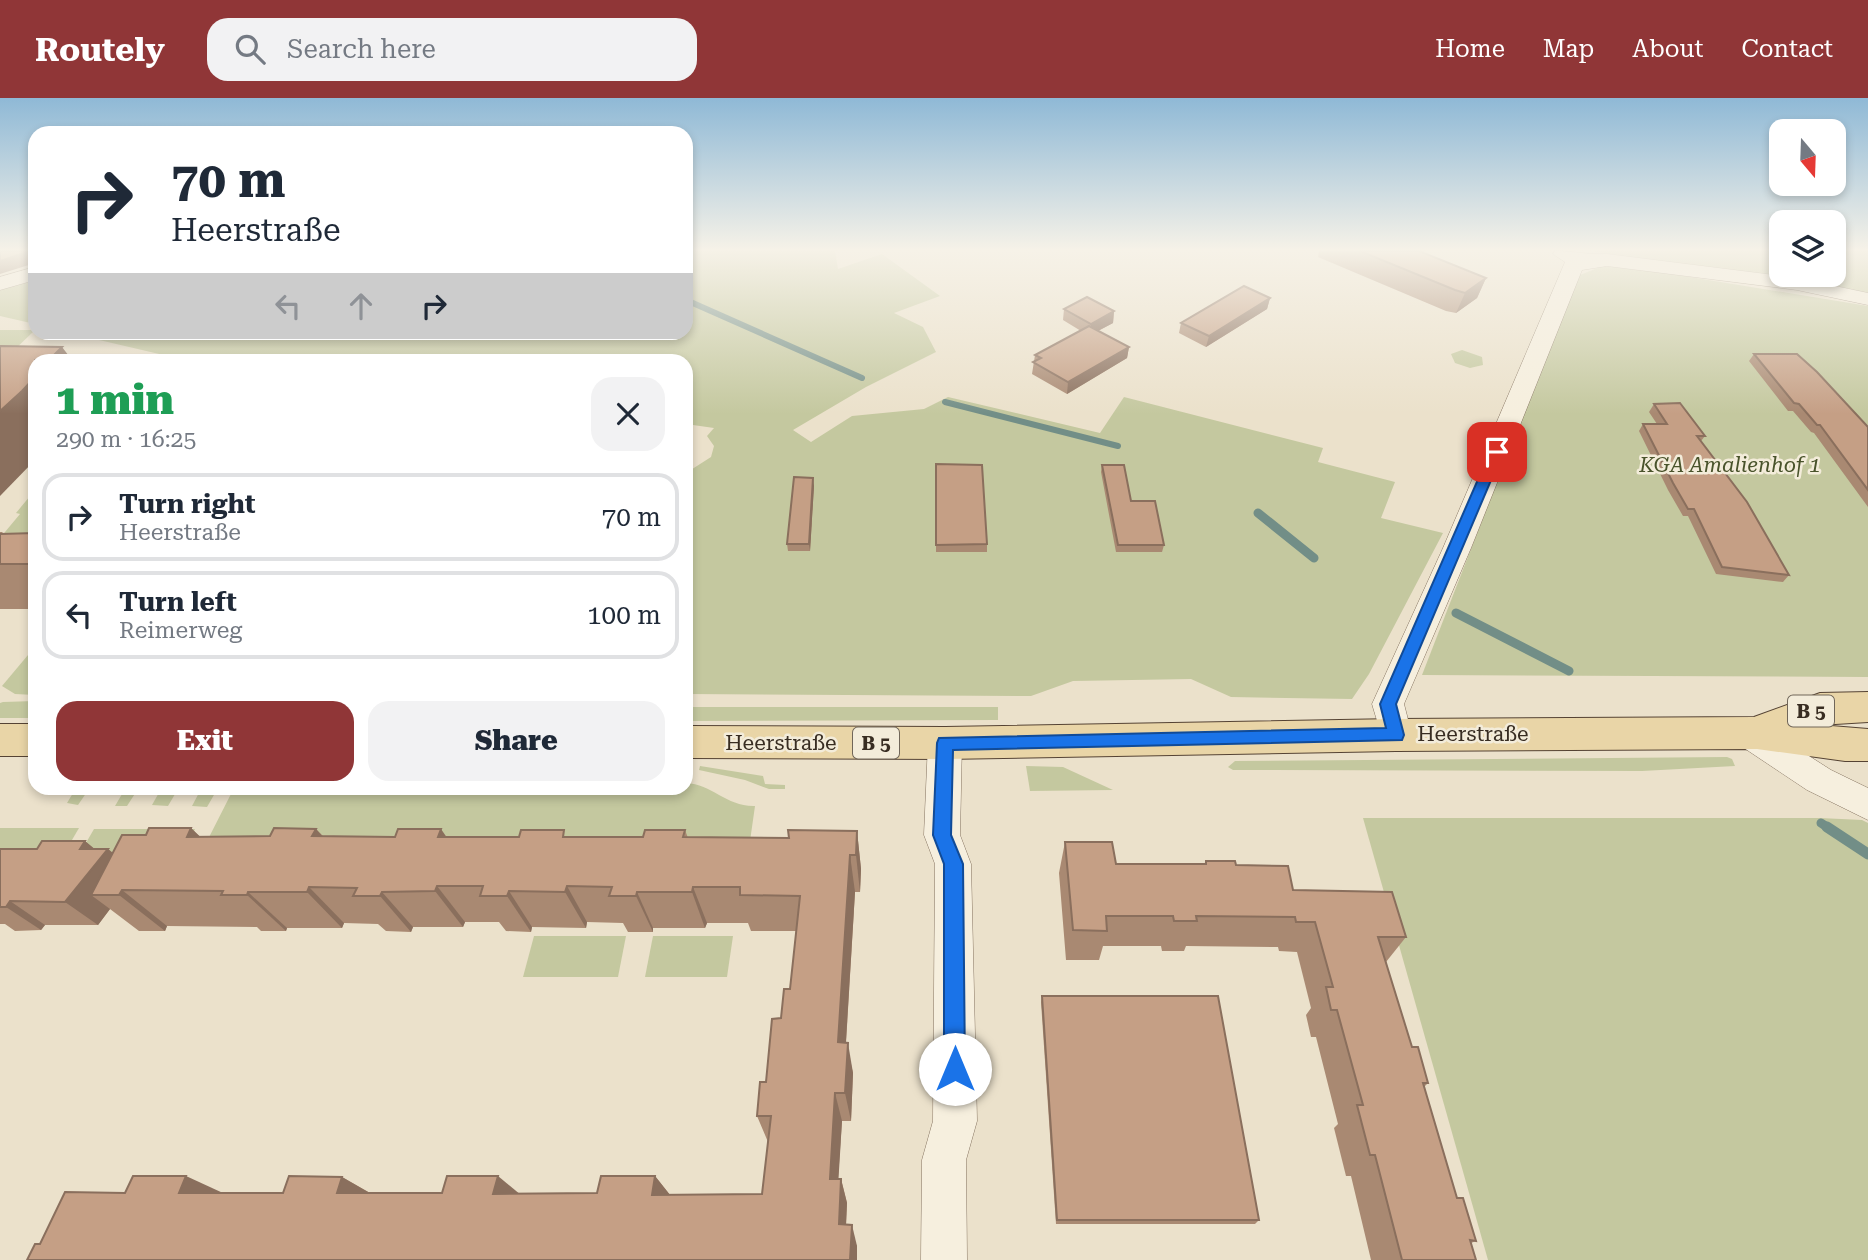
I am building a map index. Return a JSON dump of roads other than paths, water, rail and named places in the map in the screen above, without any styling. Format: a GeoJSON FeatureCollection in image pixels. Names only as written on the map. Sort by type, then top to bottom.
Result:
{"type":"FeatureCollection","features":[{"type":"Feature","properties":{"kind":"main road","name":"Heerstraße"},"geometry":{"type":"LineString","coordinates":[[1752,733],[1820,708],[1868,707]]}},
{"type":"Feature","properties":{"kind":"main road","name":"Heerstraße"},"geometry":{"type":"LineString","coordinates":[[693,742],[945,743],[1396,735],[1752,733],[1846,745],[1868,745]]}},
{"type":"Feature","properties":{"kind":"main road"},"geometry":{"type":"LineString","coordinates":[[0,740],[28,740]]}},
{"type":"Feature","properties":{"kind":"street"},"geometry":{"type":"LineString","coordinates":[[1396,735],[1388,704],[1457,548],[1557,305]]}},
{"type":"Feature","properties":{"kind":"street"},"geometry":{"type":"LineString","coordinates":[[1752,733],[1819,780],[1868,805]]}},
{"type":"Feature","properties":{"kind":"street"},"geometry":{"type":"LineString","coordinates":[[944,1260],[944,1160],[955,1121],[953,864],[942,835],[945,743]]}},
{"type":"Feature","properties":{"kind":"waterway"},"geometry":{"type":"LineString","coordinates":[[698,305],[862,378]]}},
{"type":"Feature","properties":{"kind":"waterway"},"geometry":{"type":"LineString","coordinates":[[945,402],[1118,446]]}},
{"type":"Feature","properties":{"kind":"waterway"},"geometry":{"type":"LineString","coordinates":[[1258,513],[1314,558]]}},
{"type":"Feature","properties":{"kind":"waterway"},"geometry":{"type":"LineString","coordinates":[[1456,613],[1569,671]]}},
{"type":"Feature","properties":{"kind":"waterway"},"geometry":{"type":"LineString","coordinates":[[1821,823],[1827,827]]}},
{"type":"Feature","properties":{"kind":"waterway"},"geometry":{"type":"LineString","coordinates":[[1827,827],[1868,854]]}},
{"type":"Feature","properties":{"kind":"park label","name":"KGA Amalienhof 1"},"geometry":{"type":"Point","coordinates":[1730,465]}}]}
